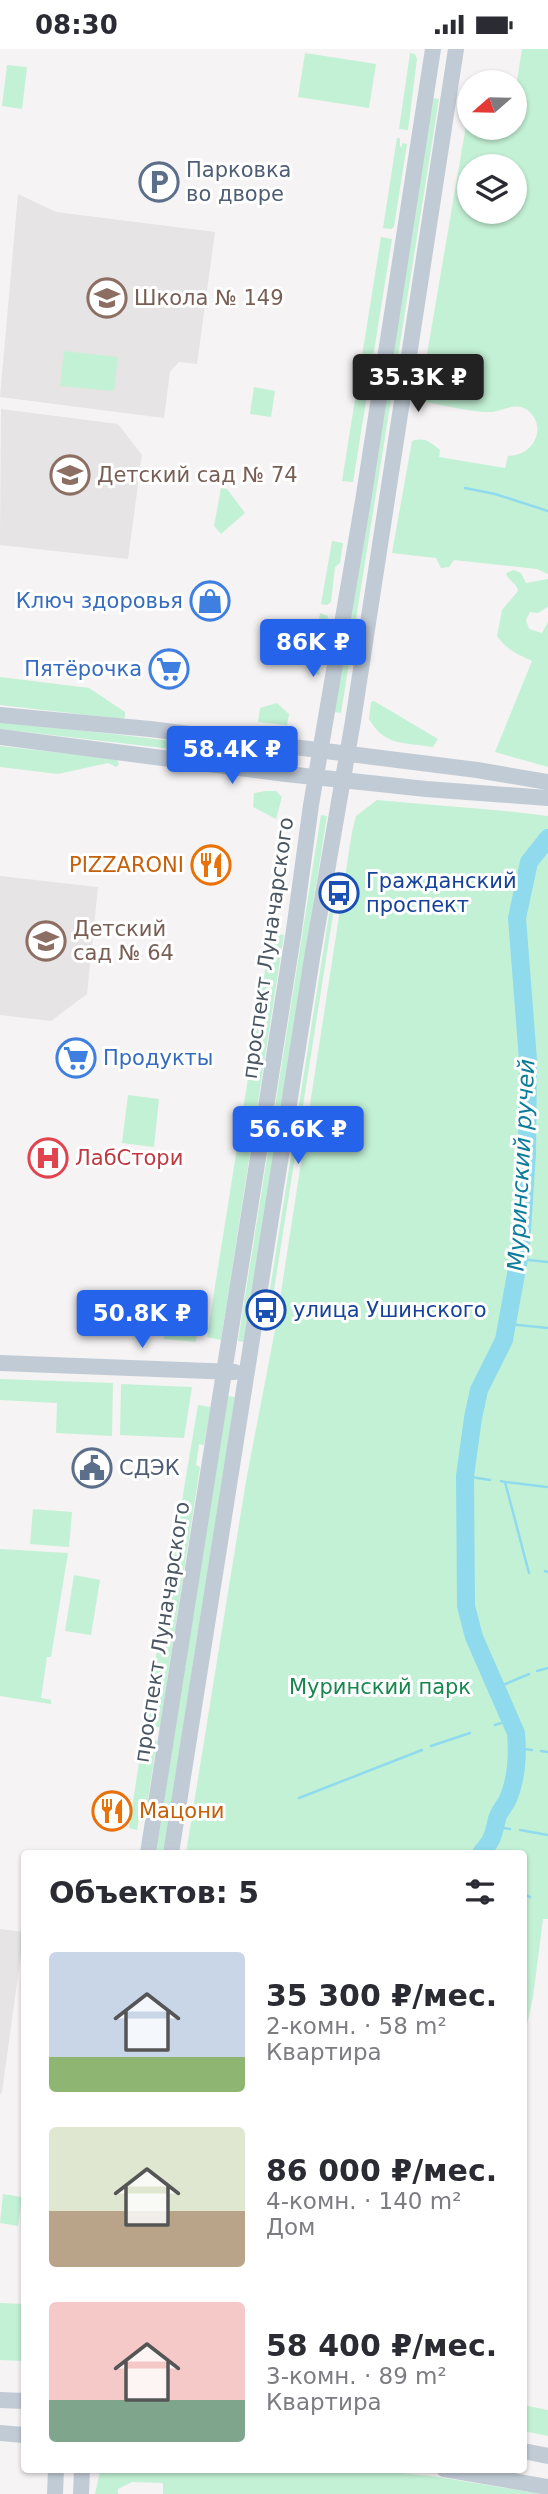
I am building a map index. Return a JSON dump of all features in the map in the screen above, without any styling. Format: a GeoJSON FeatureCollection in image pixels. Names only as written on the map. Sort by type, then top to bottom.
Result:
{"type":"FeatureCollection","features":[{"type":"Feature","properties":{"kind":"main road","name":"проспект Луначарского"},"geometry":{"type":"LineString","coordinates":[[148,1850],[292,944],[315,777],[363,501],[433,49]]}},
{"type":"Feature","properties":{"kind":"main road","name":"проспект Луначарского"},"geometry":{"type":"LineString","coordinates":[[171,1850],[313,952],[348,754],[456,49]]}},
{"type":"Feature","properties":{"kind":"main road"},"geometry":{"type":"LineString","coordinates":[[426,90],[449,93]]}},
{"type":"Feature","properties":{"kind":"main road"},"geometry":{"type":"LineString","coordinates":[[0,715],[150,729],[477,770],[548,782]]}},
{"type":"Feature","properties":{"kind":"main road"},"geometry":{"type":"LineString","coordinates":[[0,737],[315,777],[548,798]]}},
{"type":"Feature","properties":{"kind":"main road"},"geometry":{"type":"LineString","coordinates":[[0,1363],[225,1370],[247,1374]]}},
{"type":"Feature","properties":{"kind":"main road"},"geometry":{"type":"LineString","coordinates":[[0,2400],[21,2401]]}},
{"type":"Feature","properties":{"kind":"main road"},"geometry":{"type":"LineString","coordinates":[[0,2433],[21,2435]]}},
{"type":"Feature","properties":{"kind":"main road"},"geometry":{"type":"LineString","coordinates":[[527,2452],[548,2456]]}},
{"type":"Feature","properties":{"kind":"main road"},"geometry":{"type":"LineString","coordinates":[[55,2494],[56,2473]]}},
{"type":"Feature","properties":{"kind":"main road"},"geometry":{"type":"LineString","coordinates":[[81,2494],[82,2473]]}},
{"type":"Feature","properties":{"kind":"main road"},"geometry":{"type":"LineString","coordinates":[[467,2473],[548,2487]]}},
{"type":"Feature","properties":{"kind":"shaded area","name":"Школа № 149"},"geometry":{"type":"Polygon","coordinates":[[[18,194],[56,212],[215,232],[197,364],[179,362],[170,372],[164,418],[0,397],[18,194]]]}},
{"type":"Feature","properties":{"kind":"shaded area","name":"Детский сад № 74"},"geometry":{"type":"Polygon","coordinates":[[[1,409],[118,424],[142,455],[128,559],[0,545],[1,409]]]}},
{"type":"Feature","properties":{"kind":"shaded area","name":"Детский сад № 64"},"geometry":{"type":"Polygon","coordinates":[[[0,876],[98,887],[87,994],[51,1021],[0,1015],[0,876]]]}},
{"type":"Feature","properties":{"kind":"shaded area"},"geometry":{"type":"Polygon","coordinates":[[[0,1929],[21,1932],[21,1954],[0,2094],[0,1929]]]}},
{"type":"Feature","properties":{"kind":"green space"},"geometry":{"type":"Polygon","coordinates":[[[522,49],[548,49],[548,574],[537,569],[454,560],[449,567],[441,568],[436,558],[392,553],[412,441],[424,440],[430,443],[440,450],[439,457],[505,468],[508,456],[526,451],[536,438],[533,415],[521,407],[481,412],[419,401],[457,178],[457,224],[527,224],[527,154],[461,154],[464,140],[527,140],[527,70],[519,70],[522,49]]]}},
{"type":"Feature","properties":{"kind":"green space"},"geometry":{"type":"Polygon","coordinates":[[[305,53],[376,64],[369,108],[298,97],[305,53]]]}},
{"type":"Feature","properties":{"kind":"green space"},"geometry":{"type":"Polygon","coordinates":[[[410,53],[415,54],[417,59],[408,130],[399,129],[410,53]]]}},
{"type":"Feature","properties":{"kind":"green space"},"geometry":{"type":"Polygon","coordinates":[[[7,65],[27,67],[22,109],[2,106],[7,65]]]}},
{"type":"Feature","properties":{"kind":"green space"},"geometry":{"type":"Polygon","coordinates":[[[433,98],[439,99],[341,713],[334,712],[433,98]]]}},
{"type":"Feature","properties":{"kind":"green space"},"geometry":{"type":"Polygon","coordinates":[[[397,138],[400,138],[400,146],[402,147],[402,143],[407,144],[394,227],[391,229],[383,228],[397,138]]]}},
{"type":"Feature","properties":{"kind":"green space"},"geometry":{"type":"Polygon","coordinates":[[[381,237],[392,239],[353,482],[342,481],[381,237]]]}},
{"type":"Feature","properties":{"kind":"green space"},"geometry":{"type":"Polygon","coordinates":[[[64,351],[118,357],[114,391],[60,386],[64,351]]]}},
{"type":"Feature","properties":{"kind":"green space"},"geometry":{"type":"Polygon","coordinates":[[[254,387],[275,391],[271,417],[250,414],[254,387]]]}},
{"type":"Feature","properties":{"kind":"green space"},"geometry":{"type":"Polygon","coordinates":[[[221,488],[227,489],[245,513],[221,534],[214,526],[221,488]]]}},
{"type":"Feature","properties":{"kind":"green space"},"geometry":{"type":"Polygon","coordinates":[[[332,541],[343,543],[340,563],[335,567],[331,602],[327,605],[321,604],[332,541]]]}},
{"type":"Feature","properties":{"kind":"green space"},"geometry":{"type":"Polygon","coordinates":[[[514,570],[521,573],[526,583],[548,579],[548,607],[538,613],[530,612],[526,620],[529,629],[542,633],[548,622],[548,767],[495,752],[532,661],[517,654],[497,636],[502,610],[518,591],[506,573],[514,570]]]}},
{"type":"Feature","properties":{"kind":"green space"},"geometry":{"type":"Polygon","coordinates":[[[320,613],[328,616],[319,675],[311,673],[320,613]]]}},
{"type":"Feature","properties":{"kind":"green space"},"geometry":{"type":"Polygon","coordinates":[[[0,677],[89,688],[125,712],[125,717],[122,719],[0,705],[0,677]]]}},
{"type":"Feature","properties":{"kind":"green space"},"geometry":{"type":"Polygon","coordinates":[[[374,701],[438,739],[433,747],[396,742],[382,734],[369,719],[371,702],[374,701]]]}},
{"type":"Feature","properties":{"kind":"green space"},"geometry":{"type":"Polygon","coordinates":[[[277,703],[289,714],[287,725],[258,722],[260,708],[277,703]]]}},
{"type":"Feature","properties":{"kind":"green space"},"geometry":{"type":"Polygon","coordinates":[[[0,721],[233,748],[283,757],[282,760],[232,756],[0,729],[0,721]]]}},
{"type":"Feature","properties":{"kind":"green space"},"geometry":{"type":"Polygon","coordinates":[[[0,746],[117,759],[119,764],[116,767],[108,763],[58,774],[0,767],[0,746]]]}},
{"type":"Feature","properties":{"kind":"green space"},"geometry":{"type":"Polygon","coordinates":[[[276,791],[282,797],[276,819],[253,807],[254,793],[276,791]]]}},
{"type":"Feature","properties":{"kind":"green space","name":"Муринский парк"},"geometry":{"type":"Polygon","coordinates":[[[377,800],[548,816],[548,1919],[543,1919],[527,2025],[527,1850],[186,1850],[246,1481],[276,1325],[356,816],[377,800]]]}},
{"type":"Feature","properties":{"kind":"green space"},"geometry":{"type":"Polygon","coordinates":[[[321,815],[327,816],[244,1342],[238,1341],[321,815]]]}},
{"type":"Feature","properties":{"kind":"green space"},"geometry":{"type":"Polygon","coordinates":[[[335,902],[272,1303],[268,1302],[329,914],[335,902]]]}},
{"type":"Feature","properties":{"kind":"green space"},"geometry":{"type":"Polygon","coordinates":[[[271,933],[284,935],[221,1340],[207,1337],[271,933]]]}},
{"type":"Feature","properties":{"kind":"green space"},"geometry":{"type":"Polygon","coordinates":[[[128,1095],[159,1099],[154,1147],[122,1143],[128,1095]]]}},
{"type":"Feature","properties":{"kind":"green space"},"geometry":{"type":"Polygon","coordinates":[[[167,1307],[199,1310],[196,1342],[164,1339],[167,1307]]]}},
{"type":"Feature","properties":{"kind":"green space"},"geometry":{"type":"Polygon","coordinates":[[[0,1379],[113,1383],[112,1436],[56,1433],[57,1403],[0,1400],[0,1379]]]}},
{"type":"Feature","properties":{"kind":"green space"},"geometry":{"type":"Polygon","coordinates":[[[121,1384],[192,1387],[184,1438],[120,1435],[121,1384]]]}},
{"type":"Feature","properties":{"kind":"green space"},"geometry":{"type":"Polygon","coordinates":[[[228,1396],[235,1397],[163,1850],[156,1850],[228,1396]]]}},
{"type":"Feature","properties":{"kind":"green space"},"geometry":{"type":"Polygon","coordinates":[[[198,1405],[211,1407],[204,1445],[199,1444],[196,1465],[200,1467],[160,1727],[144,1728],[198,1405]]]}},
{"type":"Feature","properties":{"kind":"green space"},"geometry":{"type":"Polygon","coordinates":[[[33,1509],[72,1512],[69,1547],[30,1544],[33,1509]]]}},
{"type":"Feature","properties":{"kind":"green space"},"geometry":{"type":"Polygon","coordinates":[[[0,1549],[68,1553],[51,1657],[47,1657],[41,1698],[51,1700],[51,1704],[0,1696],[0,1549]]]}},
{"type":"Feature","properties":{"kind":"green space"},"geometry":{"type":"Polygon","coordinates":[[[74,1575],[100,1580],[91,1635],[65,1631],[74,1575]]]}},
{"type":"Feature","properties":{"kind":"green space"},"geometry":{"type":"Polygon","coordinates":[[[143,1736],[157,1741],[147,1805],[141,1808],[137,1830],[129,1828],[143,1736]]]}},
{"type":"Feature","properties":{"kind":"green space"},"geometry":{"type":"Polygon","coordinates":[[[3,2194],[21,2197],[18,2226],[0,2223],[3,2194]]]}},
{"type":"Feature","properties":{"kind":"green space"},"geometry":{"type":"Polygon","coordinates":[[[0,2303],[21,2304],[21,2361],[0,2360],[0,2303]]]}},
{"type":"Feature","properties":{"kind":"green space"},"geometry":{"type":"Polygon","coordinates":[[[527,2406],[548,2410],[548,2436],[527,2432],[527,2406]]]}},
{"type":"Feature","properties":{"kind":"green space"},"geometry":{"type":"Polygon","coordinates":[[[100,2473],[399,2473],[542,2494],[163,2494],[163,2483],[132,2482],[118,2489],[118,2494],[95,2494],[100,2473]]]}},
{"type":"Feature","properties":{"kind":"waterway"},"geometry":{"type":"LineString","coordinates":[[465,488],[495,494],[548,511]]}},
{"type":"Feature","properties":{"kind":"waterway","name":"Муринский ручей"},"geometry":{"type":"LineString","coordinates":[[483,1850],[490,1841],[498,1816],[511,1791],[517,1742],[516,1733],[474,1637],[466,1606],[465,1476],[479,1390],[504,1340],[521,1247],[527,1153],[528,1060],[517,918],[529,862],[548,838]]}},
{"type":"Feature","properties":{"kind":"waterway"},"geometry":{"type":"LineString","coordinates":[[519,1259],[548,1262]]}},
{"type":"Feature","properties":{"kind":"waterway"},"geometry":{"type":"LineString","coordinates":[[507,1324],[548,1328]]}},
{"type":"Feature","properties":{"kind":"waterway"},"geometry":{"type":"LineString","coordinates":[[465,1476],[490,1480]]}},
{"type":"Feature","properties":{"kind":"waterway"},"geometry":{"type":"LineString","coordinates":[[501,1481],[505,1482],[529,1573]]}},
{"type":"Feature","properties":{"kind":"waterway"},"geometry":{"type":"LineString","coordinates":[[505,1482],[547,1487]]}},
{"type":"Feature","properties":{"kind":"waterway"},"geometry":{"type":"LineString","coordinates":[[537,1671],[548,1668]]}},
{"type":"Feature","properties":{"kind":"waterway"},"geometry":{"type":"LineString","coordinates":[[496,1688],[529,1674]]}},
{"type":"Feature","properties":{"kind":"waterway"},"geometry":{"type":"LineString","coordinates":[[495,1725],[510,1720]]}},
{"type":"Feature","properties":{"kind":"waterway"},"geometry":{"type":"LineString","coordinates":[[431,1746],[470,1733]]}},
{"type":"Feature","properties":{"kind":"waterway"},"geometry":{"type":"LineString","coordinates":[[517,1748],[532,1750]]}},
{"type":"Feature","properties":{"kind":"waterway"},"geometry":{"type":"LineString","coordinates":[[299,1798],[422,1750]]}},
{"type":"Feature","properties":{"kind":"waterway"},"geometry":{"type":"LineString","coordinates":[[541,1751],[548,1752]]}},
{"type":"Feature","properties":{"kind":"waterway"},"geometry":{"type":"LineString","coordinates":[[496,1827],[510,1829]]}},
{"type":"Feature","properties":{"kind":"waterway"},"geometry":{"type":"LineString","coordinates":[[520,1830],[548,1835]]}},
{"type":"Feature","properties":{"kind":"place","name":"Парковка во дворе"},"geometry":{"type":"Point","coordinates":[159,182]}},
{"type":"Feature","properties":{"kind":"place","name":"Школа № 149"},"geometry":{"type":"Point","coordinates":[107,298]}},
{"type":"Feature","properties":{"kind":"place","name":"Детский сад № 74"},"geometry":{"type":"Point","coordinates":[70,475]}},
{"type":"Feature","properties":{"kind":"place","name":"Ключ здоровья"},"geometry":{"type":"Point","coordinates":[210,601]}},
{"type":"Feature","properties":{"kind":"place","name":"Пятёрочка"},"geometry":{"type":"Point","coordinates":[169,669]}},
{"type":"Feature","properties":{"kind":"place","name":"PIZZARONI"},"geometry":{"type":"Point","coordinates":[211,865]}},
{"type":"Feature","properties":{"kind":"place","name":"Гражданский проспект"},"geometry":{"type":"Point","coordinates":[339,893]}},
{"type":"Feature","properties":{"kind":"place","name":"Детский сад № 64"},"geometry":{"type":"Point","coordinates":[46,941]}},
{"type":"Feature","properties":{"kind":"place","name":"Продукты"},"geometry":{"type":"Point","coordinates":[76,1058]}},
{"type":"Feature","properties":{"kind":"place","name":"ЛабСтори"},"geometry":{"type":"Point","coordinates":[48,1158]}},
{"type":"Feature","properties":{"kind":"place","name":"улица Ушинского"},"geometry":{"type":"Point","coordinates":[266,1310]}},
{"type":"Feature","properties":{"kind":"place","name":"СДЭК"},"geometry":{"type":"Point","coordinates":[92,1468]}},
{"type":"Feature","properties":{"kind":"place","name":"Мацони"},"geometry":{"type":"Point","coordinates":[112,1811]}}]}
